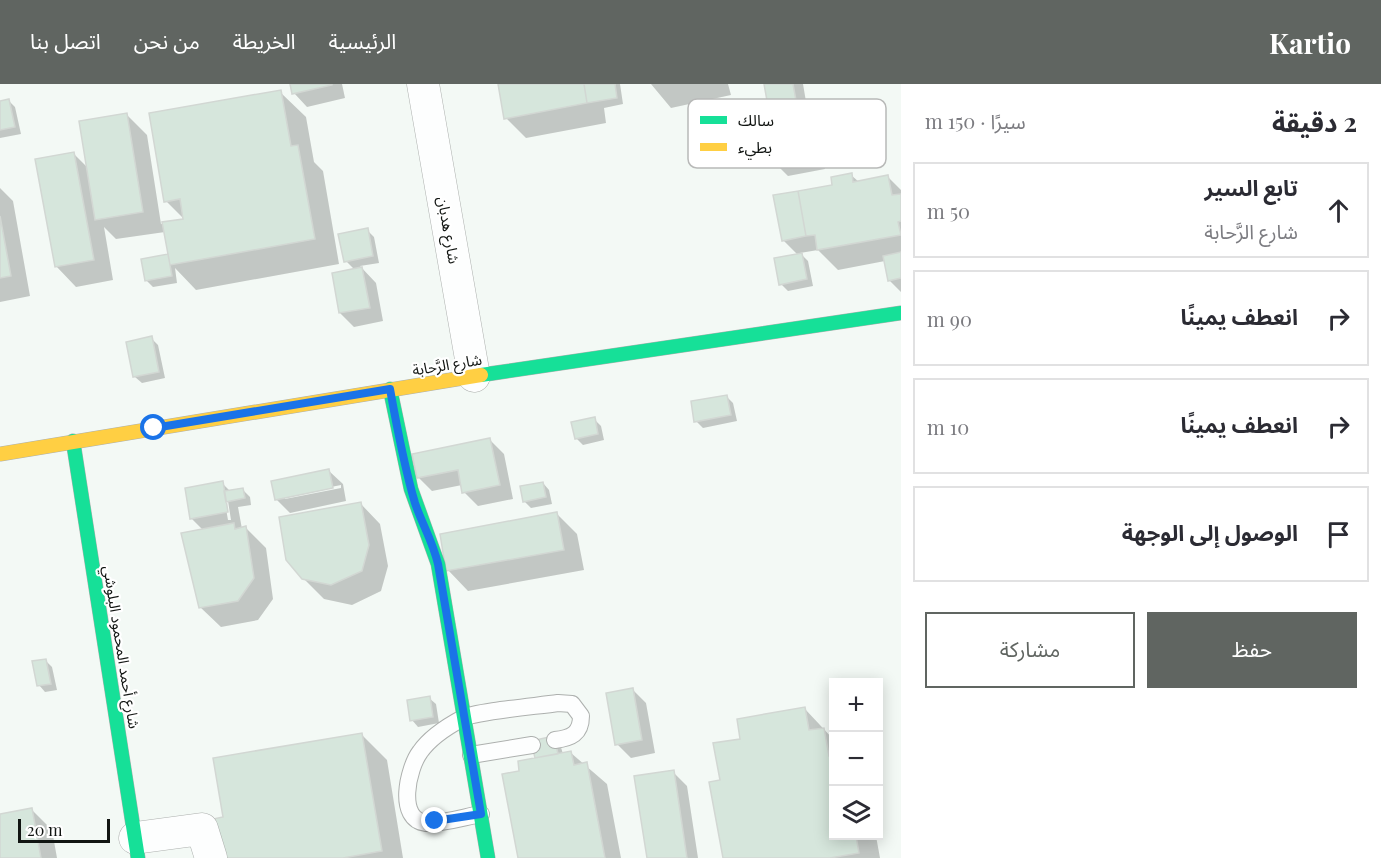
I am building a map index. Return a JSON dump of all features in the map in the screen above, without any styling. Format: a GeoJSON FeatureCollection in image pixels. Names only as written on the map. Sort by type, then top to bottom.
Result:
{"type":"FeatureCollection","features":[{"type":"Feature","properties":{"kind":"street","name":"شارع هدبان"},"geometry":{"type":"LineString","coordinates":[[423,84],[474,376]]}},
{"type":"Feature","properties":{"kind":"street","name":"شارع الرَّحابة"},"geometry":{"type":"LineString","coordinates":[[0,454],[390,389],[901,313]]}},
{"type":"Feature","properties":{"kind":"street"},"geometry":{"type":"LineString","coordinates":[[390,389],[414,497],[436,553],[488,858]]}},
{"type":"Feature","properties":{"kind":"street","name":"شارع أحمد المحمود البلوشي"},"geometry":{"type":"LineString","coordinates":[[73,441],[137,848]]}},
{"type":"Feature","properties":{"kind":"street"},"geometry":{"type":"LineString","coordinates":[[137,848],[202,829],[211,858]]}},
{"type":"Feature","properties":{"kind":"lane"},"geometry":{"type":"LineString","coordinates":[[481,814],[426,823],[416,819],[410,812],[407,781],[416,757],[434,738],[464,717],[558,703],[572,704],[581,716],[578,731],[572,736],[555,740]]}},
{"type":"Feature","properties":{"kind":"lane"},"geometry":{"type":"LineString","coordinates":[[471,755],[532,744]]}},
{"type":"Feature","properties":{"kind":"building"},"geometry":{"type":"Polygon","coordinates":[[[290,84],[332,84],[332,85],[292,94],[290,84]]]}},
{"type":"Feature","properties":{"kind":"building"},"geometry":{"type":"Polygon","coordinates":[[[498,84],[584,84],[587,103],[504,119],[498,84]]]}},
{"type":"Feature","properties":{"kind":"building"},"geometry":{"type":"Polygon","coordinates":[[[584,84],[615,84],[617,98],[587,103],[584,84]]]}},
{"type":"Feature","properties":{"kind":"building"},"geometry":{"type":"Polygon","coordinates":[[[764,84],[793,84],[796,99],[767,99],[764,84]]]}},
{"type":"Feature","properties":{"kind":"building"},"geometry":{"type":"Polygon","coordinates":[[[281,90],[291,146],[298,145],[315,239],[170,265],[162,222],[183,219],[180,199],[164,202],[149,113],[281,90]]]}},
{"type":"Feature","properties":{"kind":"building"},"geometry":{"type":"Polygon","coordinates":[[[9,99],[15,127],[0,130],[0,101],[9,99]]]}},
{"type":"Feature","properties":{"kind":"building"},"geometry":{"type":"Polygon","coordinates":[[[127,113],[143,212],[95,220],[79,121],[127,113]]]}},
{"type":"Feature","properties":{"kind":"building"},"geometry":{"type":"Polygon","coordinates":[[[74,152],[94,260],[55,267],[35,159],[74,152]]]}},
{"type":"Feature","properties":{"kind":"building"},"geometry":{"type":"Polygon","coordinates":[[[852,173],[853,182],[888,175],[892,195],[901,194],[901,221],[898,222],[901,235],[817,250],[815,235],[806,236],[798,191],[832,185],[831,177],[852,173]]]}},
{"type":"Feature","properties":{"kind":"building"},"geometry":{"type":"Polygon","coordinates":[[[798,191],[806,236],[782,241],[773,195],[798,191]]]}},
{"type":"Feature","properties":{"kind":"building"},"geometry":{"type":"Polygon","coordinates":[[[0,216],[11,276],[0,278],[0,216]]]}},
{"type":"Feature","properties":{"kind":"building"},"geometry":{"type":"Polygon","coordinates":[[[368,228],[373,256],[344,262],[338,234],[368,228]]]}},
{"type":"Feature","properties":{"kind":"building"},"geometry":{"type":"Polygon","coordinates":[[[901,252],[901,278],[888,281],[883,256],[901,252]]]}},
{"type":"Feature","properties":{"kind":"building"},"geometry":{"type":"Polygon","coordinates":[[[802,253],[807,279],[779,285],[774,258],[802,253]]]}},
{"type":"Feature","properties":{"kind":"building"},"geometry":{"type":"Polygon","coordinates":[[[168,254],[172,276],[145,281],[141,259],[168,254]]]}},
{"type":"Feature","properties":{"kind":"building"},"geometry":{"type":"Polygon","coordinates":[[[362,267],[370,308],[339,313],[332,273],[362,267]]]}},
{"type":"Feature","properties":{"kind":"building"},"geometry":{"type":"Polygon","coordinates":[[[152,336],[159,372],[133,377],[126,342],[152,336]]]}},
{"type":"Feature","properties":{"kind":"building"},"geometry":{"type":"Polygon","coordinates":[[[727,395],[731,415],[694,422],[691,401],[727,395]]]}},
{"type":"Feature","properties":{"kind":"building"},"geometry":{"type":"Polygon","coordinates":[[[595,417],[598,434],[575,439],[571,422],[595,417]]]}},
{"type":"Feature","properties":{"kind":"building"},"geometry":{"type":"Polygon","coordinates":[[[490,438],[500,485],[462,493],[458,470],[417,478],[412,454],[490,438]]]}},
{"type":"Feature","properties":{"kind":"building"},"geometry":{"type":"Polygon","coordinates":[[[329,469],[333,488],[275,500],[271,481],[329,469]]]}},
{"type":"Feature","properties":{"kind":"building"},"geometry":{"type":"Polygon","coordinates":[[[223,481],[228,512],[190,519],[185,488],[223,481]]]}},
{"type":"Feature","properties":{"kind":"building"},"geometry":{"type":"Polygon","coordinates":[[[543,482],[546,497],[523,502],[520,486],[543,482]]]}},
{"type":"Feature","properties":{"kind":"building"},"geometry":{"type":"Polygon","coordinates":[[[243,488],[245,498],[226,502],[224,491],[243,488]]]}},
{"type":"Feature","properties":{"kind":"building"},"geometry":{"type":"Polygon","coordinates":[[[361,502],[369,545],[362,571],[331,585],[302,579],[286,560],[279,517],[361,502]]]}},
{"type":"Feature","properties":{"kind":"building"},"geometry":{"type":"Polygon","coordinates":[[[557,512],[564,550],[446,571],[440,534],[557,512]]]}},
{"type":"Feature","properties":{"kind":"building"},"geometry":{"type":"Polygon","coordinates":[[[234,523],[235,529],[246,526],[254,578],[238,601],[199,608],[181,533],[234,523]]]}},
{"type":"Feature","properties":{"kind":"building"},"geometry":{"type":"Polygon","coordinates":[[[46,659],[51,684],[37,686],[32,661],[46,659]]]}},
{"type":"Feature","properties":{"kind":"building"},"geometry":{"type":"Polygon","coordinates":[[[633,688],[642,740],[615,745],[606,693],[633,688]]]}},
{"type":"Feature","properties":{"kind":"building"},"geometry":{"type":"Polygon","coordinates":[[[430,696],[433,717],[410,721],[407,700],[430,696]]]}},
{"type":"Feature","properties":{"kind":"building"},"geometry":{"type":"Polygon","coordinates":[[[805,707],[809,730],[824,728],[829,756],[829,840],[857,840],[859,853],[830,858],[723,858],[709,782],[720,780],[713,743],[740,739],[737,719],[805,707]]]}},
{"type":"Feature","properties":{"kind":"building"},"geometry":{"type":"Polygon","coordinates":[[[362,733],[382,851],[343,858],[220,858],[213,819],[223,817],[213,758],[362,733]]]}},
{"type":"Feature","properties":{"kind":"building"},"geometry":{"type":"Polygon","coordinates":[[[554,736],[558,754],[535,758],[531,741],[554,736]]]}},
{"type":"Feature","properties":{"kind":"building"},"geometry":{"type":"Polygon","coordinates":[[[571,751],[574,765],[587,762],[605,858],[518,858],[502,774],[519,771],[518,761],[571,751]]]}},
{"type":"Feature","properties":{"kind":"building"},"geometry":{"type":"Polygon","coordinates":[[[674,770],[687,858],[647,858],[634,776],[674,770]]]}},
{"type":"Feature","properties":{"kind":"building"},"geometry":{"type":"Polygon","coordinates":[[[32,808],[41,858],[0,858],[0,814],[32,808]]]}},
{"type":"Feature","properties":{"kind":"traffic: fast"},"geometry":{"type":"LineString","coordinates":[[481,375],[901,313]]}},
{"type":"Feature","properties":{"kind":"traffic: fast"},"geometry":{"type":"LineString","coordinates":[[390,389],[411,489],[438,564],[488,858]]}},
{"type":"Feature","properties":{"kind":"traffic: fast"},"geometry":{"type":"LineString","coordinates":[[73,441],[138,858]]}},
{"type":"Feature","properties":{"kind":"traffic: slow"},"geometry":{"type":"LineString","coordinates":[[0,454],[481,375]]}},
{"type":"Feature","properties":{"kind":"route"},"geometry":{"type":"LineString","coordinates":[[154,428],[390,389],[402,454],[416,505],[433,544],[438,564],[481,814],[435,821]]}}]}
